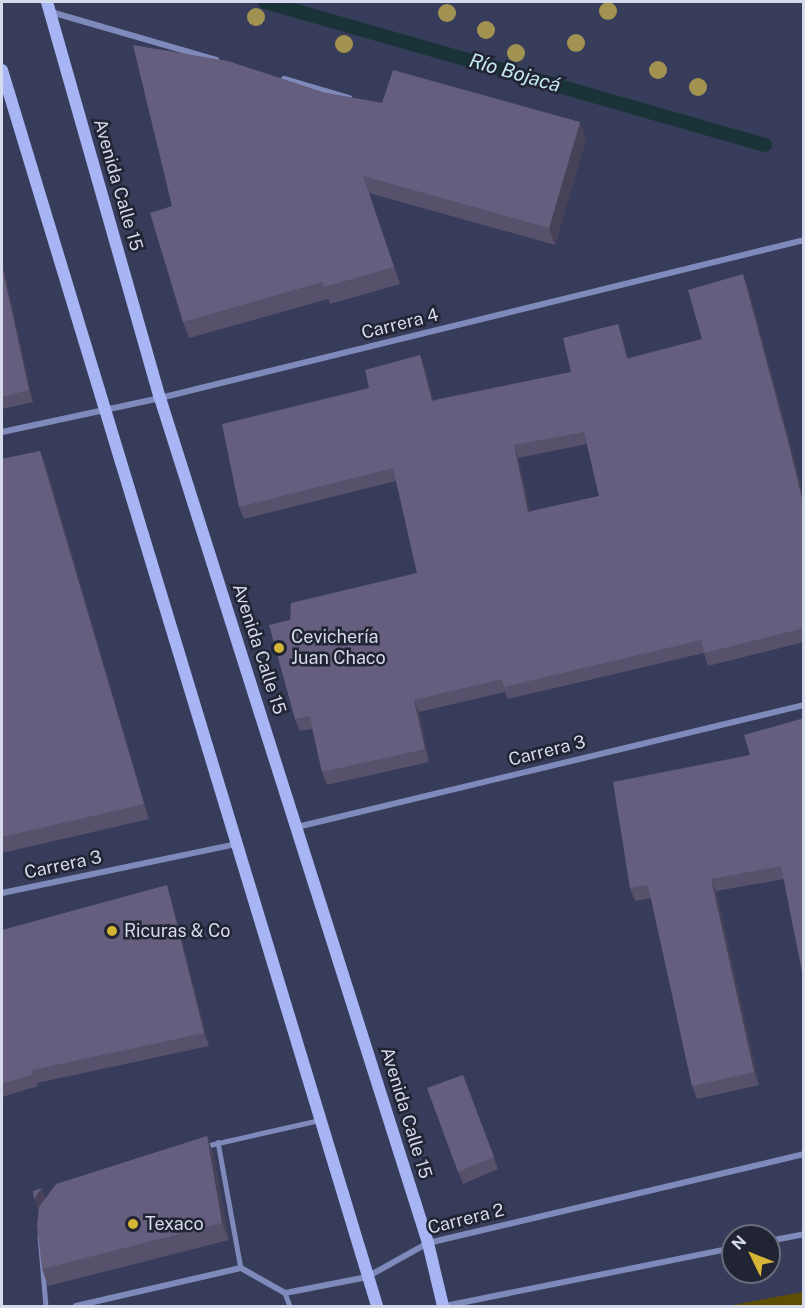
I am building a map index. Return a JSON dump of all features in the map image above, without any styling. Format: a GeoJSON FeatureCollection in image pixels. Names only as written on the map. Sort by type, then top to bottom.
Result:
{"type":"FeatureCollection","features":[{"type":"Feature","properties":{"kind":"main road","name":"Avenida Calle 15"},"geometry":{"type":"LineString","coordinates":[[48,7],[160,398],[428,1243],[444,1306]]}},
{"type":"Feature","properties":{"kind":"main road"},"geometry":{"type":"LineString","coordinates":[[2,70],[377,1306]]}},
{"type":"Feature","properties":{"kind":"street"},"geometry":{"type":"LineString","coordinates":[[48,7],[230,64]]}},
{"type":"Feature","properties":{"kind":"street"},"geometry":{"type":"LineString","coordinates":[[276,77],[357,100]]}},
{"type":"Feature","properties":{"kind":"street","name":"Carrera 4"},"geometry":{"type":"LineString","coordinates":[[2,432],[160,398],[804,240]]}},
{"type":"Feature","properties":{"kind":"street","name":"Carrera 3"},"geometry":{"type":"LineString","coordinates":[[297,827],[804,705]]}},
{"type":"Feature","properties":{"kind":"street","name":"Carrera 3"},"geometry":{"type":"LineString","coordinates":[[2,893],[236,844]]}},
{"type":"Feature","properties":{"kind":"street","name":"Carrera 2"},"geometry":{"type":"LineString","coordinates":[[285,1293],[367,1277],[428,1243],[804,1154]]}},
{"type":"Feature","properties":{"kind":"street"},"geometry":{"type":"LineString","coordinates":[[781,1239],[804,1234]]}},
{"type":"Feature","properties":{"kind":"street"},"geometry":{"type":"LineString","coordinates":[[444,1306],[721,1250]]}},
{"type":"Feature","properties":{"kind":"street"},"geometry":{"type":"LineString","coordinates":[[76,1306],[241,1268],[285,1293]]}},
{"type":"Feature","properties":{"kind":"lane"},"geometry":{"type":"LineString","coordinates":[[196,1148],[321,1120]]}},
{"type":"Feature","properties":{"kind":"lane"},"geometry":{"type":"LineString","coordinates":[[218,1142],[241,1268]]}},
{"type":"Feature","properties":{"kind":"lane"},"geometry":{"type":"LineString","coordinates":[[40,1231],[38,1247],[46,1306]]}},
{"type":"Feature","properties":{"kind":"lane"},"geometry":{"type":"LineString","coordinates":[[285,1293],[290,1306]]}},
{"type":"Feature","properties":{"kind":"shaded area"},"geometry":{"type":"Polygon","coordinates":[[[803,1292],[803,1306],[727,1306],[803,1292]]]}},
{"type":"Feature","properties":{"kind":"building"},"geometry":{"type":"Polygon","coordinates":[[[133,45],[228,61],[326,93],[382,103],[393,70],[580,122],[549,228],[363,176],[394,267],[324,287],[322,282],[183,322],[150,213],[172,206],[133,45]]]}},
{"type":"Feature","properties":{"kind":"building"},"geometry":{"type":"Polygon","coordinates":[[[2,267],[29,390],[2,397],[2,267]]]}},
{"type":"Feature","properties":{"kind":"building"},"geometry":{"type":"Polygon","coordinates":[[[743,274],[804,507],[804,628],[704,653],[701,640],[504,687],[502,679],[414,700],[425,749],[322,772],[310,716],[295,719],[269,625],[290,620],[291,603],[417,573],[393,468],[239,507],[222,424],[369,388],[365,370],[420,355],[432,401],[571,372],[563,338],[618,324],[627,359],[702,339],[688,290],[743,274]],[[584,432],[514,445],[528,512],[599,496],[584,432]]]}},
{"type":"Feature","properties":{"kind":"building"},"geometry":{"type":"Polygon","coordinates":[[[40,451],[144,804],[2,837],[2,459],[40,451]]]}},
{"type":"Feature","properties":{"kind":"building"},"geometry":{"type":"Polygon","coordinates":[[[804,718],[804,982],[781,866],[711,879],[754,1072],[692,1086],[648,885],[630,888],[613,782],[750,755],[744,735],[804,718]]]}},
{"type":"Feature","properties":{"kind":"building"},"geometry":{"type":"Polygon","coordinates":[[[167,885],[204,1033],[32,1070],[33,1074],[2,1084],[2,930],[167,885]]]}},
{"type":"Feature","properties":{"kind":"building"},"geometry":{"type":"Polygon","coordinates":[[[463,1075],[494,1157],[458,1172],[427,1088],[463,1075]]]}},
{"type":"Feature","properties":{"kind":"building","name":"Texaco"},"geometry":{"type":"Polygon","coordinates":[[[207,1136],[222,1223],[42,1269],[37,1226],[39,1207],[56,1184],[207,1136]]]}},
{"type":"Feature","properties":{"kind":"building"},"geometry":{"type":"Polygon","coordinates":[[[42,1188],[34,1199],[33,1191],[42,1188]]]}},
{"type":"Feature","properties":{"kind":"waterway","name":"Río Bojacá"},"geometry":{"type":"LineString","coordinates":[[265,2],[765,145]]}},
{"type":"Feature","properties":{"kind":"place","name":"Cevichería Juan Chaco"},"geometry":{"type":"Point","coordinates":[279,648]}},
{"type":"Feature","properties":{"kind":"place","name":"Ricuras & Co"},"geometry":{"type":"Point","coordinates":[112,931]}},
{"type":"Feature","properties":{"kind":"place","name":"Texaco"},"geometry":{"type":"Point","coordinates":[133,1224]}}]}
